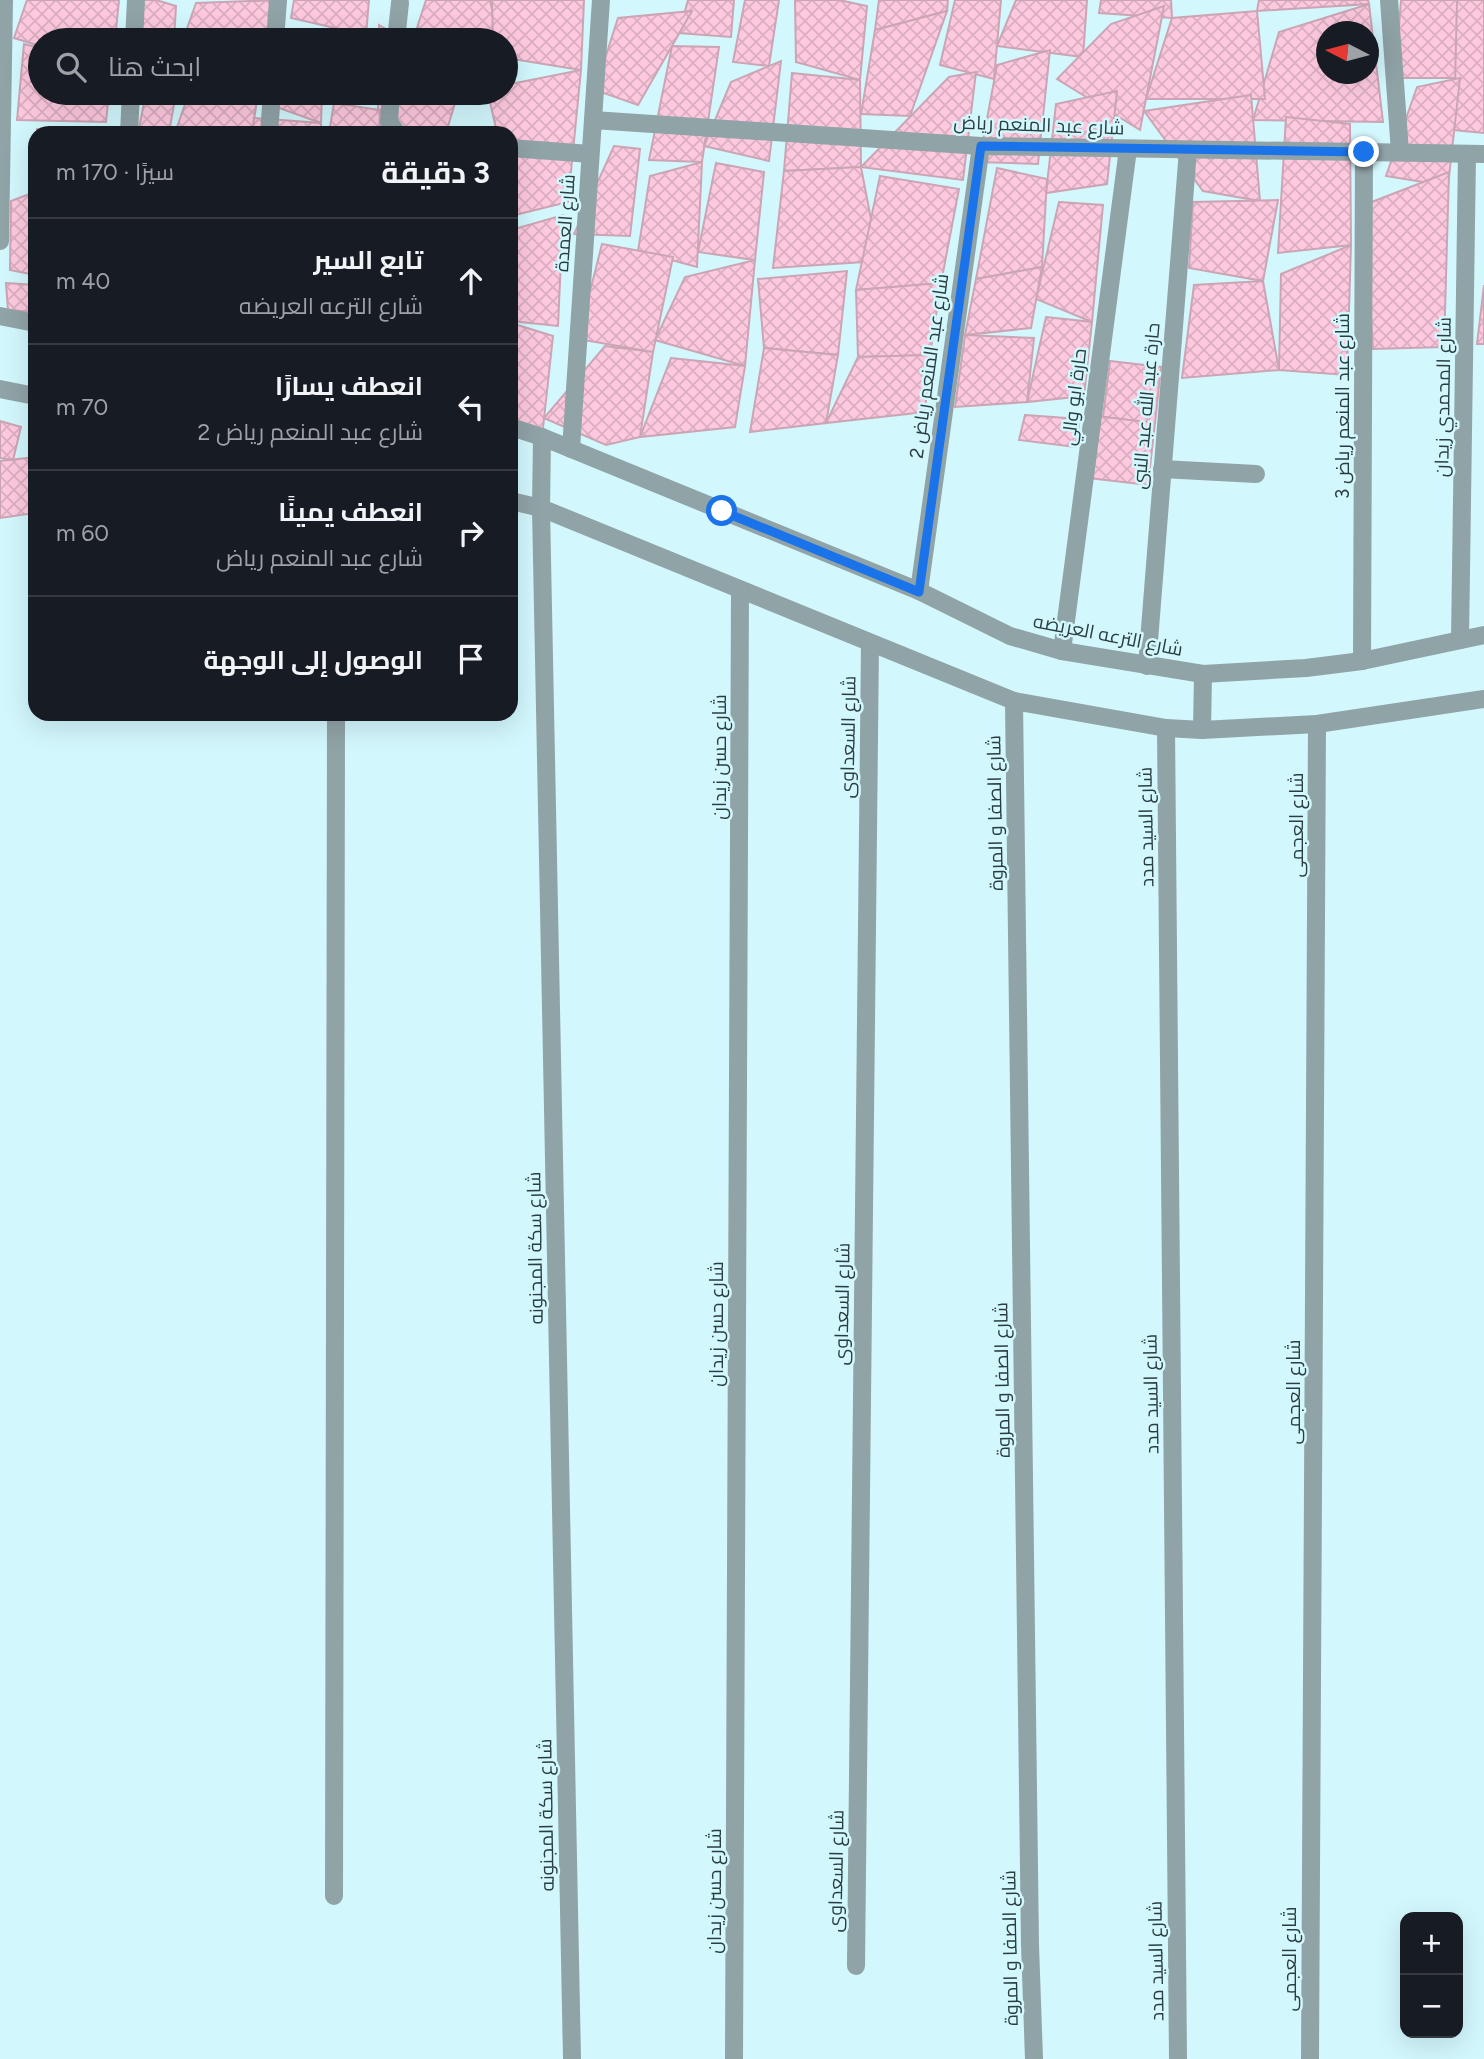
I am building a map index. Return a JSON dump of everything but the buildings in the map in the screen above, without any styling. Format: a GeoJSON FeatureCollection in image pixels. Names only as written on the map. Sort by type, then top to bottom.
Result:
{"type":"FeatureCollection","features":[{"type":"Feature","properties":{"kind":"street"},"geometry":{"type":"LineString","coordinates":[[0,241],[4,0]]}},
{"type":"Feature","properties":{"kind":"street"},"geometry":{"type":"LineString","coordinates":[[135,28],[136,0]]}},
{"type":"Feature","properties":{"kind":"street"},"geometry":{"type":"LineString","coordinates":[[276,28],[278,0]]}},
{"type":"Feature","properties":{"kind":"street","name":"شارع العمدة"},"geometry":{"type":"LineString","coordinates":[[570,449],[601,0]]}},
{"type":"Feature","properties":{"kind":"street"},"geometry":{"type":"LineString","coordinates":[[1389,0],[1400,152]]}},
{"type":"Feature","properties":{"kind":"street"},"geometry":{"type":"LineString","coordinates":[[397,28],[400,3]]}},
{"type":"Feature","properties":{"kind":"street"},"geometry":{"type":"LineString","coordinates":[[129,126],[130,105]]}},
{"type":"Feature","properties":{"kind":"street"},"geometry":{"type":"LineString","coordinates":[[270,126],[271,105]]}},
{"type":"Feature","properties":{"kind":"street"},"geometry":{"type":"LineString","coordinates":[[390,105],[389,122],[392,126]]}},
{"type":"Feature","properties":{"kind":"street","name":"شارع عبد المنعم رياض"},"geometry":{"type":"LineString","coordinates":[[593,120],[981,146],[1475,154]]}},
{"type":"Feature","properties":{"kind":"street","name":"شارع عبد المنعم رياض 2"},"geometry":{"type":"LineString","coordinates":[[919,592],[981,146]]}},
{"type":"Feature","properties":{"kind":"street"},"geometry":{"type":"LineString","coordinates":[[518,149],[590,154]]}},
{"type":"Feature","properties":{"kind":"street","name":"حارة ابو والي"},"geometry":{"type":"LineString","coordinates":[[1062,651],[1128,149]]}},
{"type":"Feature","properties":{"kind":"street","name":"حارة عبد الله عبد النبى"},"geometry":{"type":"LineString","coordinates":[[1147,666],[1188,150]]}},
{"type":"Feature","properties":{"kind":"street","name":"شارع عبد المنعم رياض 3"},"geometry":{"type":"LineString","coordinates":[[1362,661],[1364,152]]}},
{"type":"Feature","properties":{"kind":"street","name":"شارع المحمدي زيدان"},"geometry":{"type":"LineString","coordinates":[[1461,640],[1475,154]]}},
{"type":"Feature","properties":{"kind":"street"},"geometry":{"type":"LineString","coordinates":[[0,316],[28,322]]}},
{"type":"Feature","properties":{"kind":"street"},"geometry":{"type":"LineString","coordinates":[[0,389],[28,395]]}},
{"type":"Feature","properties":{"kind":"street","name":"شارع الترعه العريضه"},"geometry":{"type":"LineString","coordinates":[[518,429],[919,592],[1010,636],[1062,651],[1203,674],[1362,661],[1484,635]]}},
{"type":"Feature","properties":{"kind":"street","name":"شارع سكة المجنونه"},"geometry":{"type":"LineString","coordinates":[[542,437],[541,508],[572,2059]]}},
{"type":"Feature","properties":{"kind":"street"},"geometry":{"type":"LineString","coordinates":[[1162,469],[1256,474]]}},
{"type":"Feature","properties":{"kind":"street"},"geometry":{"type":"LineString","coordinates":[[518,503],[541,508],[1014,701],[1166,728],[1202,730],[1317,724],[1484,699]]}},
{"type":"Feature","properties":{"kind":"street","name":"شارع حسن زيدان"},"geometry":{"type":"LineString","coordinates":[[734,2059],[740,590]]}},
{"type":"Feature","properties":{"kind":"street","name":"شارع السعداوى"},"geometry":{"type":"LineString","coordinates":[[856,1966],[870,643]]}},
{"type":"Feature","properties":{"kind":"street"},"geometry":{"type":"LineString","coordinates":[[1202,730],[1203,674]]}},
{"type":"Feature","properties":{"kind":"street","name":"شارع الصفا و المروة"},"geometry":{"type":"LineString","coordinates":[[1014,701],[1030,1945],[1034,2059]]}},
{"type":"Feature","properties":{"kind":"street"},"geometry":{"type":"LineString","coordinates":[[334,1896],[336,721]]}},
{"type":"Feature","properties":{"kind":"street","name":"شارع العجمى"},"geometry":{"type":"LineString","coordinates":[[1310,2059],[1317,724]]}},
{"type":"Feature","properties":{"kind":"street","name":"شارع السيد مدد"},"geometry":{"type":"LineString","coordinates":[[1166,728],[1178,2059]]}},
{"type":"Feature","properties":{"kind":"route"},"geometry":{"type":"LineString","coordinates":[[722,511],[919,592],[981,146],[1364,152]]}}]}
